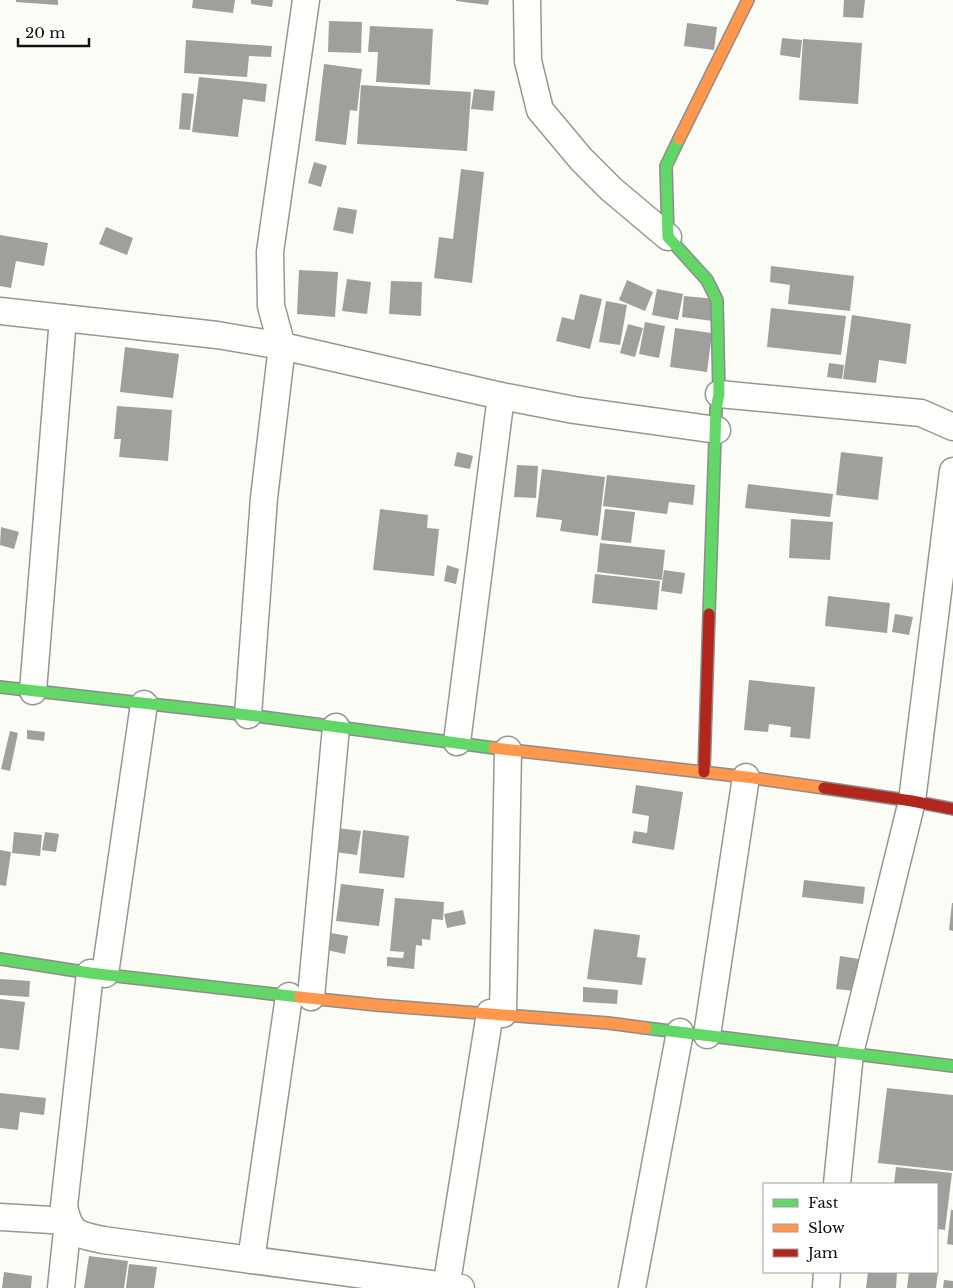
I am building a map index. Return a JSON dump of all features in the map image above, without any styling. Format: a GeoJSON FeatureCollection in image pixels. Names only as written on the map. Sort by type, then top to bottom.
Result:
{"type":"FeatureCollection","features":[{"type":"Feature","properties":{"kind":"street"},"geometry":{"type":"LineString","coordinates":[[248,715],[264,498],[282,346],[271,306],[270,252],[306,0]]}},
{"type":"Feature","properties":{"kind":"street"},"geometry":{"type":"LineString","coordinates":[[527,0],[528,61],[540,110],[611,189],[668,237],[707,280],[717,300],[718,394],[704,772]]}},
{"type":"Feature","properties":{"kind":"street"},"geometry":{"type":"LineString","coordinates":[[668,237],[666,166],[748,0]]}},
{"type":"Feature","properties":{"kind":"street"},"geometry":{"type":"LineString","coordinates":[[0,311],[217,335],[282,346],[501,396],[574,410],[716,430]]}},
{"type":"Feature","properties":{"kind":"street"},"geometry":{"type":"LineString","coordinates":[[33,691],[63,318]]}},
{"type":"Feature","properties":{"kind":"street"},"geometry":{"type":"LineString","coordinates":[[718,394],[921,413],[953,427]]}},
{"type":"Feature","properties":{"kind":"street"},"geometry":{"type":"LineString","coordinates":[[457,742],[501,396]]}},
{"type":"Feature","properties":{"kind":"street"},"geometry":{"type":"LineString","coordinates":[[837,1183],[850,1053],[912,801],[953,471]]}},
{"type":"Feature","properties":{"kind":"street"},"geometry":{"type":"LineString","coordinates":[[0,687],[248,715],[508,750],[746,777],[912,801],[953,809]]}},
{"type":"Feature","properties":{"kind":"street"},"geometry":{"type":"LineString","coordinates":[[61,1288],[68,1221],[64,1206],[98,973],[144,704]]}},
{"type":"Feature","properties":{"kind":"street"},"geometry":{"type":"LineString","coordinates":[[251,1260],[300,997],[336,727]]}},
{"type":"Feature","properties":{"kind":"street"},"geometry":{"type":"LineString","coordinates":[[0,1217],[68,1221],[79,1235],[103,1240],[451,1287],[497,1013],[508,750]]}},
{"type":"Feature","properties":{"kind":"street"},"geometry":{"type":"LineString","coordinates":[[707,1035],[746,777]]}},
{"type":"Feature","properties":{"kind":"street"},"geometry":{"type":"LineString","coordinates":[[0,959],[98,973],[300,997],[376,1005],[608,1023],[953,1066]]}},
{"type":"Feature","properties":{"kind":"street"},"geometry":{"type":"LineString","coordinates":[[632,1288],[680,1032]]}},
{"type":"Feature","properties":{"kind":"street"},"geometry":{"type":"LineString","coordinates":[[826,1288],[827,1273]]}},
{"type":"Feature","properties":{"kind":"building"},"geometry":{"type":"Polygon","coordinates":[[[16,0],[58,0],[58,5],[16,2],[16,0]]]}},
{"type":"Feature","properties":{"kind":"building"},"geometry":{"type":"Polygon","coordinates":[[[193,0],[235,0],[233,13],[192,8],[193,0]]]}},
{"type":"Feature","properties":{"kind":"building"},"geometry":{"type":"Polygon","coordinates":[[[251,0],[273,0],[272,7],[251,4],[251,0]]]}},
{"type":"Feature","properties":{"kind":"building"},"geometry":{"type":"Polygon","coordinates":[[[456,0],[489,0],[488,5],[456,0]]]}},
{"type":"Feature","properties":{"kind":"building"},"geometry":{"type":"Polygon","coordinates":[[[844,0],[865,0],[863,18],[843,17],[844,0]]]}},
{"type":"Feature","properties":{"kind":"building"},"geometry":{"type":"Polygon","coordinates":[[[329,21],[362,22],[361,53],[328,52],[329,21]]]}},
{"type":"Feature","properties":{"kind":"building"},"geometry":{"type":"Polygon","coordinates":[[[687,23],[717,27],[714,50],[684,46],[687,23]]]}},
{"type":"Feature","properties":{"kind":"building"},"geometry":{"type":"Polygon","coordinates":[[[370,26],[433,29],[430,85],[376,82],[378,52],[368,52],[370,26]]]}},
{"type":"Feature","properties":{"kind":"building"},"geometry":{"type":"Polygon","coordinates":[[[782,38],[802,40],[800,58],[780,55],[782,38]]]}},
{"type":"Feature","properties":{"kind":"building"},"geometry":{"type":"Polygon","coordinates":[[[803,39],[862,43],[858,104],[799,100],[803,39]]]}},
{"type":"Feature","properties":{"kind":"building"},"geometry":{"type":"Polygon","coordinates":[[[186,40],[272,46],[271,57],[249,56],[247,77],[184,73],[186,40]]]}},
{"type":"Feature","properties":{"kind":"building"},"geometry":{"type":"Polygon","coordinates":[[[324,64],[362,69],[357,111],[350,110],[346,145],[315,141],[324,64]]]}},
{"type":"Feature","properties":{"kind":"building"},"geometry":{"type":"Polygon","coordinates":[[[199,77],[267,84],[265,102],[243,99],[238,137],[192,132],[199,77]]]}},
{"type":"Feature","properties":{"kind":"building"},"geometry":{"type":"Polygon","coordinates":[[[361,85],[471,92],[467,151],[357,144],[361,85]]]}},
{"type":"Feature","properties":{"kind":"building"},"geometry":{"type":"Polygon","coordinates":[[[474,89],[495,91],[493,111],[471,109],[474,89]]]}},
{"type":"Feature","properties":{"kind":"building"},"geometry":{"type":"Polygon","coordinates":[[[182,93],[194,94],[190,130],[179,129],[182,93]]]}},
{"type":"Feature","properties":{"kind":"building"},"geometry":{"type":"Polygon","coordinates":[[[314,162],[327,166],[321,187],[308,183],[314,162]]]}},
{"type":"Feature","properties":{"kind":"building"},"geometry":{"type":"Polygon","coordinates":[[[461,169],[484,172],[472,283],[434,278],[439,237],[453,239],[461,169]]]}},
{"type":"Feature","properties":{"kind":"building"},"geometry":{"type":"Polygon","coordinates":[[[338,207],[357,210],[353,234],[333,230],[338,207]]]}},
{"type":"Feature","properties":{"kind":"building"},"geometry":{"type":"Polygon","coordinates":[[[106,227],[133,238],[127,255],[99,244],[106,227]]]}},
{"type":"Feature","properties":{"kind":"building"},"geometry":{"type":"Polygon","coordinates":[[[0,235],[48,243],[44,266],[16,261],[11,288],[0,286],[0,235]]]}},
{"type":"Feature","properties":{"kind":"building"},"geometry":{"type":"Polygon","coordinates":[[[771,266],[854,276],[850,311],[788,304],[790,285],[770,282],[771,266]]]}},
{"type":"Feature","properties":{"kind":"building"},"geometry":{"type":"Polygon","coordinates":[[[299,270],[338,272],[335,317],[297,314],[299,270]]]}},
{"type":"Feature","properties":{"kind":"building"},"geometry":{"type":"Polygon","coordinates":[[[347,279],[371,282],[367,314],[342,311],[347,279]]]}},
{"type":"Feature","properties":{"kind":"building"},"geometry":{"type":"Polygon","coordinates":[[[627,280],[653,292],[645,311],[619,300],[627,280]]]}},
{"type":"Feature","properties":{"kind":"building"},"geometry":{"type":"Polygon","coordinates":[[[391,281],[422,282],[421,316],[389,314],[391,281]]]}},
{"type":"Feature","properties":{"kind":"building"},"geometry":{"type":"Polygon","coordinates":[[[657,289],[683,294],[678,320],[652,315],[657,289]]]}},
{"type":"Feature","properties":{"kind":"building"},"geometry":{"type":"Polygon","coordinates":[[[580,294],[602,299],[590,349],[556,341],[562,317],[574,320],[580,294]]]}},
{"type":"Feature","properties":{"kind":"building"},"geometry":{"type":"Polygon","coordinates":[[[684,296],[716,299],[713,321],[682,317],[684,296]]]}},
{"type":"Feature","properties":{"kind":"building"},"geometry":{"type":"Polygon","coordinates":[[[606,301],[627,305],[620,345],[599,342],[606,301]]]}},
{"type":"Feature","properties":{"kind":"building"},"geometry":{"type":"Polygon","coordinates":[[[771,308],[846,316],[841,355],[767,347],[771,308]]]}},
{"type":"Feature","properties":{"kind":"building"},"geometry":{"type":"Polygon","coordinates":[[[852,315],[911,324],[906,364],[879,360],[876,383],[843,379],[852,315]]]}},
{"type":"Feature","properties":{"kind":"building"},"geometry":{"type":"Polygon","coordinates":[[[645,322],[665,326],[659,358],[639,354],[645,322]]]}},
{"type":"Feature","properties":{"kind":"building"},"geometry":{"type":"Polygon","coordinates":[[[628,324],[643,328],[635,357],[620,353],[628,324]]]}},
{"type":"Feature","properties":{"kind":"building"},"geometry":{"type":"Polygon","coordinates":[[[675,328],[712,333],[707,372],[670,367],[675,328]]]}},
{"type":"Feature","properties":{"kind":"building"},"geometry":{"type":"Polygon","coordinates":[[[125,347],[179,354],[173,398],[120,392],[125,347]]]}},
{"type":"Feature","properties":{"kind":"building"},"geometry":{"type":"Polygon","coordinates":[[[829,363],[844,365],[842,379],[827,377],[829,363]]]}},
{"type":"Feature","properties":{"kind":"building"},"geometry":{"type":"Polygon","coordinates":[[[117,406],[172,410],[168,461],[119,457],[121,439],[114,439],[117,406]]]}},
{"type":"Feature","properties":{"kind":"building"},"geometry":{"type":"Polygon","coordinates":[[[457,452],[473,456],[470,469],[454,466],[457,452]]]}},
{"type":"Feature","properties":{"kind":"building"},"geometry":{"type":"Polygon","coordinates":[[[841,452],[883,457],[878,500],[836,495],[841,452]]]}},
{"type":"Feature","properties":{"kind":"building"},"geometry":{"type":"Polygon","coordinates":[[[517,465],[538,466],[536,498],[514,497],[517,465]]]}},
{"type":"Feature","properties":{"kind":"building"},"geometry":{"type":"Polygon","coordinates":[[[542,469],[605,477],[598,536],[560,531],[562,520],[536,517],[542,469]]]}},
{"type":"Feature","properties":{"kind":"building"},"geometry":{"type":"Polygon","coordinates":[[[607,475],[695,485],[693,505],[669,502],[667,514],[603,506],[607,475]]]}},
{"type":"Feature","properties":{"kind":"building"},"geometry":{"type":"Polygon","coordinates":[[[748,484],[833,494],[830,517],[745,508],[748,484]]]}},
{"type":"Feature","properties":{"kind":"building"},"geometry":{"type":"Polygon","coordinates":[[[380,509],[428,515],[427,528],[439,529],[434,576],[373,570],[380,509]]]}},
{"type":"Feature","properties":{"kind":"building"},"geometry":{"type":"Polygon","coordinates":[[[605,509],[635,512],[631,543],[601,540],[605,509]]]}},
{"type":"Feature","properties":{"kind":"building"},"geometry":{"type":"Polygon","coordinates":[[[791,519],[833,522],[830,560],[789,558],[791,519]]]}},
{"type":"Feature","properties":{"kind":"building"},"geometry":{"type":"Polygon","coordinates":[[[1,527],[19,532],[14,549],[0,545],[1,527]]]}},
{"type":"Feature","properties":{"kind":"building"},"geometry":{"type":"Polygon","coordinates":[[[600,543],[665,550],[662,580],[597,572],[600,543]]]}},
{"type":"Feature","properties":{"kind":"building"},"geometry":{"type":"Polygon","coordinates":[[[447,565],[459,569],[456,584],[444,581],[447,565]]]}},
{"type":"Feature","properties":{"kind":"building"},"geometry":{"type":"Polygon","coordinates":[[[664,570],[685,573],[682,594],[661,591],[664,570]]]}},
{"type":"Feature","properties":{"kind":"building"},"geometry":{"type":"Polygon","coordinates":[[[595,574],[660,581],[657,610],[592,603],[595,574]]]}},
{"type":"Feature","properties":{"kind":"building"},"geometry":{"type":"Polygon","coordinates":[[[828,596],[890,603],[887,633],[825,626],[828,596]]]}},
{"type":"Feature","properties":{"kind":"building"},"geometry":{"type":"Polygon","coordinates":[[[895,614],[913,617],[909,635],[892,632],[895,614]]]}},
{"type":"Feature","properties":{"kind":"building"},"geometry":{"type":"Polygon","coordinates":[[[749,680],[815,687],[810,739],[790,737],[791,727],[769,724],[768,732],[744,730],[749,680]]]}},
{"type":"Feature","properties":{"kind":"building"},"geometry":{"type":"Polygon","coordinates":[[[27,730],[45,732],[44,741],[27,739],[27,730]]]}},
{"type":"Feature","properties":{"kind":"building"},"geometry":{"type":"Polygon","coordinates":[[[10,731],[18,733],[10,771],[1,769],[10,731]]]}},
{"type":"Feature","properties":{"kind":"building"},"geometry":{"type":"Polygon","coordinates":[[[636,785],[683,792],[674,850],[632,843],[634,831],[647,833],[649,816],[632,813],[636,785]]]}},
{"type":"Feature","properties":{"kind":"building"},"geometry":{"type":"Polygon","coordinates":[[[338,828],[361,831],[357,855],[335,852],[338,828]]]}},
{"type":"Feature","properties":{"kind":"building"},"geometry":{"type":"Polygon","coordinates":[[[363,830],[409,836],[404,878],[359,873],[363,830]]]}},
{"type":"Feature","properties":{"kind":"building"},"geometry":{"type":"Polygon","coordinates":[[[14,832],[42,835],[40,856],[12,853],[14,832]]]}},
{"type":"Feature","properties":{"kind":"building"},"geometry":{"type":"Polygon","coordinates":[[[45,832],[59,834],[56,852],[42,850],[45,832]]]}},
{"type":"Feature","properties":{"kind":"building"},"geometry":{"type":"Polygon","coordinates":[[[0,850],[11,852],[6,886],[0,885],[0,850]]]}},
{"type":"Feature","properties":{"kind":"building"},"geometry":{"type":"Polygon","coordinates":[[[804,880],[865,887],[863,904],[802,897],[804,880]]]}},
{"type":"Feature","properties":{"kind":"building"},"geometry":{"type":"Polygon","coordinates":[[[341,884],[384,889],[379,926],[336,921],[341,884]]]}},
{"type":"Feature","properties":{"kind":"building"},"geometry":{"type":"Polygon","coordinates":[[[395,898],[444,902],[443,920],[432,919],[430,940],[422,939],[422,946],[416,945],[414,969],[387,966],[387,957],[403,958],[404,952],[390,951],[395,898]]]}},
{"type":"Feature","properties":{"kind":"building"},"geometry":{"type":"Polygon","coordinates":[[[953,903],[953,931],[949,930],[953,903]]]}},
{"type":"Feature","properties":{"kind":"building"},"geometry":{"type":"Polygon","coordinates":[[[463,910],[466,924],[447,928],[444,914],[463,910]]]}},
{"type":"Feature","properties":{"kind":"building"},"geometry":{"type":"Polygon","coordinates":[[[594,929],[640,935],[637,957],[646,958],[642,985],[587,979],[594,929]]]}},
{"type":"Feature","properties":{"kind":"building"},"geometry":{"type":"Polygon","coordinates":[[[325,932],[348,936],[345,954],[322,949],[325,932]]]}},
{"type":"Feature","properties":{"kind":"building"},"geometry":{"type":"Polygon","coordinates":[[[840,956],[859,959],[855,991],[836,989],[840,956]]]}},
{"type":"Feature","properties":{"kind":"building"},"geometry":{"type":"Polygon","coordinates":[[[0,979],[30,981],[29,997],[0,995],[0,979]]]}},
{"type":"Feature","properties":{"kind":"building"},"geometry":{"type":"Polygon","coordinates":[[[583,987],[618,990],[617,1004],[583,1002],[583,987]]]}},
{"type":"Feature","properties":{"kind":"building"},"geometry":{"type":"Polygon","coordinates":[[[0,999],[25,1002],[19,1050],[0,1048],[0,999]]]}},
{"type":"Feature","properties":{"kind":"building"},"geometry":{"type":"Polygon","coordinates":[[[887,1088],[953,1095],[953,1171],[878,1163],[887,1088]]]}},
{"type":"Feature","properties":{"kind":"building"},"geometry":{"type":"Polygon","coordinates":[[[0,1093],[46,1098],[44,1115],[20,1112],[18,1130],[0,1128],[0,1093]]]}},
{"type":"Feature","properties":{"kind":"building"},"geometry":{"type":"Polygon","coordinates":[[[896,1167],[952,1173],[945,1230],[938,1229],[938,1183],[894,1183],[896,1167]]]}},
{"type":"Feature","properties":{"kind":"building"},"geometry":{"type":"Polygon","coordinates":[[[951,1210],[953,1210],[953,1245],[947,1244],[951,1210]]]}},
{"type":"Feature","properties":{"kind":"building"},"geometry":{"type":"Polygon","coordinates":[[[89,1256],[128,1261],[124,1288],[84,1288],[89,1256]]]}},
{"type":"Feature","properties":{"kind":"building"},"geometry":{"type":"Polygon","coordinates":[[[129,1264],[157,1267],[154,1288],[126,1288],[129,1264]]]}},
{"type":"Feature","properties":{"kind":"building"},"geometry":{"type":"Polygon","coordinates":[[[4,1272],[32,1276],[31,1288],[2,1288],[4,1272]]]}},
{"type":"Feature","properties":{"kind":"building"},"geometry":{"type":"Polygon","coordinates":[[[868,1273],[897,1273],[896,1288],[866,1288],[868,1273]]]}},
{"type":"Feature","properties":{"kind":"building"},"geometry":{"type":"Polygon","coordinates":[[[909,1273],[938,1273],[936,1288],[907,1288],[909,1273]]]}},
{"type":"Feature","properties":{"kind":"building"},"geometry":{"type":"Polygon","coordinates":[[[944,1280],[953,1281],[953,1288],[943,1288],[944,1280]]]}},
{"type":"Feature","properties":{"kind":"traffic: fast"},"geometry":{"type":"LineString","coordinates":[[679,139],[666,166],[668,237],[707,280],[717,300],[719,394],[716,409],[709,614]]}},
{"type":"Feature","properties":{"kind":"traffic: fast"},"geometry":{"type":"LineString","coordinates":[[0,687],[248,715],[494,748]]}},
{"type":"Feature","properties":{"kind":"traffic: fast"},"geometry":{"type":"LineString","coordinates":[[0,959],[90,973],[299,997]]}},
{"type":"Feature","properties":{"kind":"traffic: fast"},"geometry":{"type":"LineString","coordinates":[[646,1028],[953,1066]]}},
{"type":"Feature","properties":{"kind":"traffic: slow"},"geometry":{"type":"LineString","coordinates":[[679,139],[748,0]]}},
{"type":"Feature","properties":{"kind":"traffic: slow"},"geometry":{"type":"LineString","coordinates":[[494,748],[746,777],[824,788]]}},
{"type":"Feature","properties":{"kind":"traffic: slow"},"geometry":{"type":"LineString","coordinates":[[299,997],[376,1005],[608,1023],[646,1028]]}},
{"type":"Feature","properties":{"kind":"traffic: jam"},"geometry":{"type":"LineString","coordinates":[[704,772],[709,614]]}},
{"type":"Feature","properties":{"kind":"traffic: jam"},"geometry":{"type":"LineString","coordinates":[[824,788],[953,809]]}}]}
